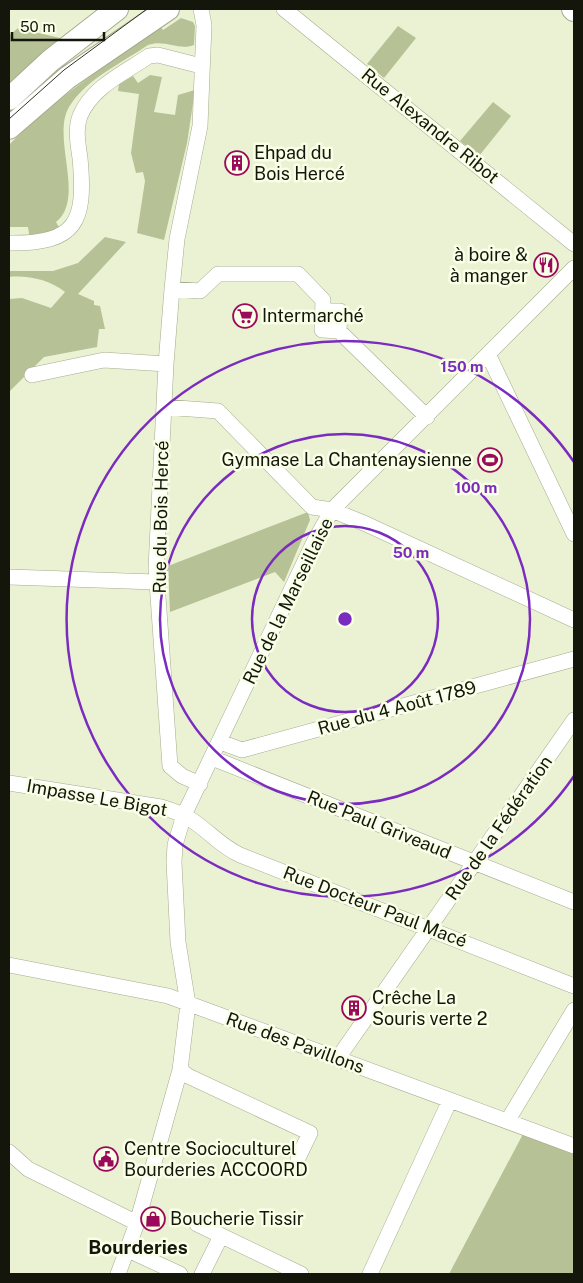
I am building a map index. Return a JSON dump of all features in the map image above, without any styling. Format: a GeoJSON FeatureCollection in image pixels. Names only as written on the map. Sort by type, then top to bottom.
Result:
{"type":"FeatureCollection","features":[{"type":"Feature","properties":{"kind":"main road"},"geometry":{"type":"LineString","coordinates":[[9,99],[50,61],[117,9]]}},
{"type":"Feature","properties":{"kind":"main road"},"geometry":{"type":"LineString","coordinates":[[9,128],[67,78],[168,9]]}},
{"type":"Feature","properties":{"kind":"street","name":"Rue du Bois Hercé"},"geometry":{"type":"LineString","coordinates":[[200,784],[182,776],[170,766],[156,582],[166,364],[172,289],[177,239],[200,126],[204,25],[201,9]]}},
{"type":"Feature","properties":{"kind":"street","name":"Rue Alexandre Ribot"},"geometry":{"type":"LineString","coordinates":[[284,9],[574,244]]}},
{"type":"Feature","properties":{"kind":"street"},"geometry":{"type":"LineString","coordinates":[[9,243],[45,242],[56,239],[72,224],[79,213],[83,186],[78,125],[85,106],[100,89],[149,56],[158,55],[201,66]]}},
{"type":"Feature","properties":{"kind":"street","name":"Rue de la Marseillaise"},"geometry":{"type":"LineString","coordinates":[[200,784],[314,542],[332,510],[574,268]]}},
{"type":"Feature","properties":{"kind":"street"},"geometry":{"type":"LineString","coordinates":[[172,289],[200,292],[218,274],[298,274],[323,300],[323,311],[340,311],[339,331],[427,417]]}},
{"type":"Feature","properties":{"kind":"street"},"geometry":{"type":"LineString","coordinates":[[488,354],[574,534]]}},
{"type":"Feature","properties":{"kind":"street"},"geometry":{"type":"LineString","coordinates":[[32,375],[104,360],[166,364]]}},
{"type":"Feature","properties":{"kind":"street"},"geometry":{"type":"LineString","coordinates":[[164,407],[218,411],[312,507],[332,510],[574,620]]}},
{"type":"Feature","properties":{"kind":"street"},"geometry":{"type":"LineString","coordinates":[[9,577],[156,582]]}},
{"type":"Feature","properties":{"kind":"street","name":"Rue du 4 Août 1789"},"geometry":{"type":"LineString","coordinates":[[220,742],[242,750],[574,659]]}},
{"type":"Feature","properties":{"kind":"street","name":"Rue de la Fédération"},"geometry":{"type":"LineString","coordinates":[[338,1058],[574,720]]}},
{"type":"Feature","properties":{"kind":"street","name":"Rue Paul Griveaud"},"geometry":{"type":"LineString","coordinates":[[212,758],[574,902]]}},
{"type":"Feature","properties":{"kind":"street","name":"Impasse Le Bigot"},"geometry":{"type":"LineString","coordinates":[[9,783],[161,808],[184,815]]}},
{"type":"Feature","properties":{"kind":"street"},"geometry":{"type":"LineString","coordinates":[[118,1274],[137,1223],[180,1070],[188,1004],[178,942],[174,879],[175,845],[184,815],[200,784]]}},
{"type":"Feature","properties":{"kind":"street","name":"Rue Docteur Paul Macé"},"geometry":{"type":"LineString","coordinates":[[184,815],[225,848],[574,986]]}},
{"type":"Feature","properties":{"kind":"street","name":"Rue des Pavillons"},"geometry":{"type":"LineString","coordinates":[[9,965],[168,996],[508,1120],[574,1146]]}},
{"type":"Feature","properties":{"kind":"street"},"geometry":{"type":"LineString","coordinates":[[508,1120],[574,1010]]}},
{"type":"Feature","properties":{"kind":"street"},"geometry":{"type":"LineString","coordinates":[[180,1070],[188,1076],[310,1133],[298,1158]]}},
{"type":"Feature","properties":{"kind":"street"},"geometry":{"type":"LineString","coordinates":[[370,1274],[450,1100]]}},
{"type":"Feature","properties":{"kind":"street"},"geometry":{"type":"LineString","coordinates":[[9,1152],[28,1169],[137,1223]]}},
{"type":"Feature","properties":{"kind":"street"},"geometry":{"type":"LineString","coordinates":[[197,1224],[301,1274]]}},
{"type":"Feature","properties":{"kind":"street"},"geometry":{"type":"LineString","coordinates":[[202,1274],[221,1236]]}},
{"type":"Feature","properties":{"kind":"street"},"geometry":{"type":"LineString","coordinates":[[128,1250],[180,1274]]}},
{"type":"Feature","properties":{"kind":"green space"},"geometry":{"type":"Polygon","coordinates":[[[181,18],[193,22],[195,26],[194,45],[183,47],[160,43],[148,45],[105,72],[85,88],[69,107],[65,120],[64,135],[69,183],[68,198],[64,211],[56,222],[60,229],[30,240],[28,227],[9,227],[9,145],[63,97],[161,27],[163,30],[181,18]]]}},
{"type":"Feature","properties":{"kind":"green space"},"geometry":{"type":"Polygon","coordinates":[[[398,26],[416,38],[384,78],[367,64],[398,26]]]}},
{"type":"Feature","properties":{"kind":"green space"},"geometry":{"type":"Polygon","coordinates":[[[18,28],[64,39],[9,88],[9,36],[18,28]]]}},
{"type":"Feature","properties":{"kind":"green space"},"geometry":{"type":"Polygon","coordinates":[[[150,75],[162,77],[154,112],[175,115],[178,95],[195,90],[187,143],[164,240],[137,233],[145,181],[143,172],[136,173],[131,153],[139,94],[118,91],[119,84],[133,76],[138,83],[150,75]]]}},
{"type":"Feature","properties":{"kind":"green space"},"geometry":{"type":"Polygon","coordinates":[[[493,102],[511,116],[479,156],[460,141],[493,102]]]}},
{"type":"Feature","properties":{"kind":"green space"},"geometry":{"type":"Polygon","coordinates":[[[105,237],[126,242],[78,294],[94,301],[94,305],[100,306],[105,329],[99,329],[97,347],[44,357],[9,392],[9,299],[22,298],[51,308],[65,292],[53,284],[38,279],[9,277],[9,271],[53,271],[78,263],[105,237]]]}},
{"type":"Feature","properties":{"kind":"green space"},"geometry":{"type":"Polygon","coordinates":[[[308,512],[310,520],[284,582],[275,572],[170,612],[168,566],[308,512]]]}},
{"type":"Feature","properties":{"kind":"green space"},"geometry":{"type":"Polygon","coordinates":[[[523,1134],[574,1154],[574,1274],[449,1274],[523,1134]]]}},
{"type":"Feature","properties":{"kind":"tram line"},"geometry":{"type":"LineString","coordinates":[[9,119],[64,70],[147,9]]}},
{"type":"Feature","properties":{"kind":"place","name":"Ehpad du Bois Hercé"},"geometry":{"type":"Point","coordinates":[237,163]}},
{"type":"Feature","properties":{"kind":"place","name":"à boire & à manger"},"geometry":{"type":"Point","coordinates":[546,265]}},
{"type":"Feature","properties":{"kind":"place","name":"Intermarché"},"geometry":{"type":"Point","coordinates":[245,316]}},
{"type":"Feature","properties":{"kind":"place","name":"Gymnase La Chantenaysienne"},"geometry":{"type":"Point","coordinates":[490,460]}},
{"type":"Feature","properties":{"kind":"place","name":"Crêche La Souris verte 2"},"geometry":{"type":"Point","coordinates":[354,1008]}},
{"type":"Feature","properties":{"kind":"place","name":"Centre Socioculturel Bourderies ACCOORD"},"geometry":{"type":"Point","coordinates":[106,1159]}},
{"type":"Feature","properties":{"kind":"place","name":"Boucherie Tissir"},"geometry":{"type":"Point","coordinates":[153,1219]}},
{"type":"Feature","properties":{"kind":"district","name":"Bourderies"},"geometry":{"type":"Point","coordinates":[138,1247]}}]}
